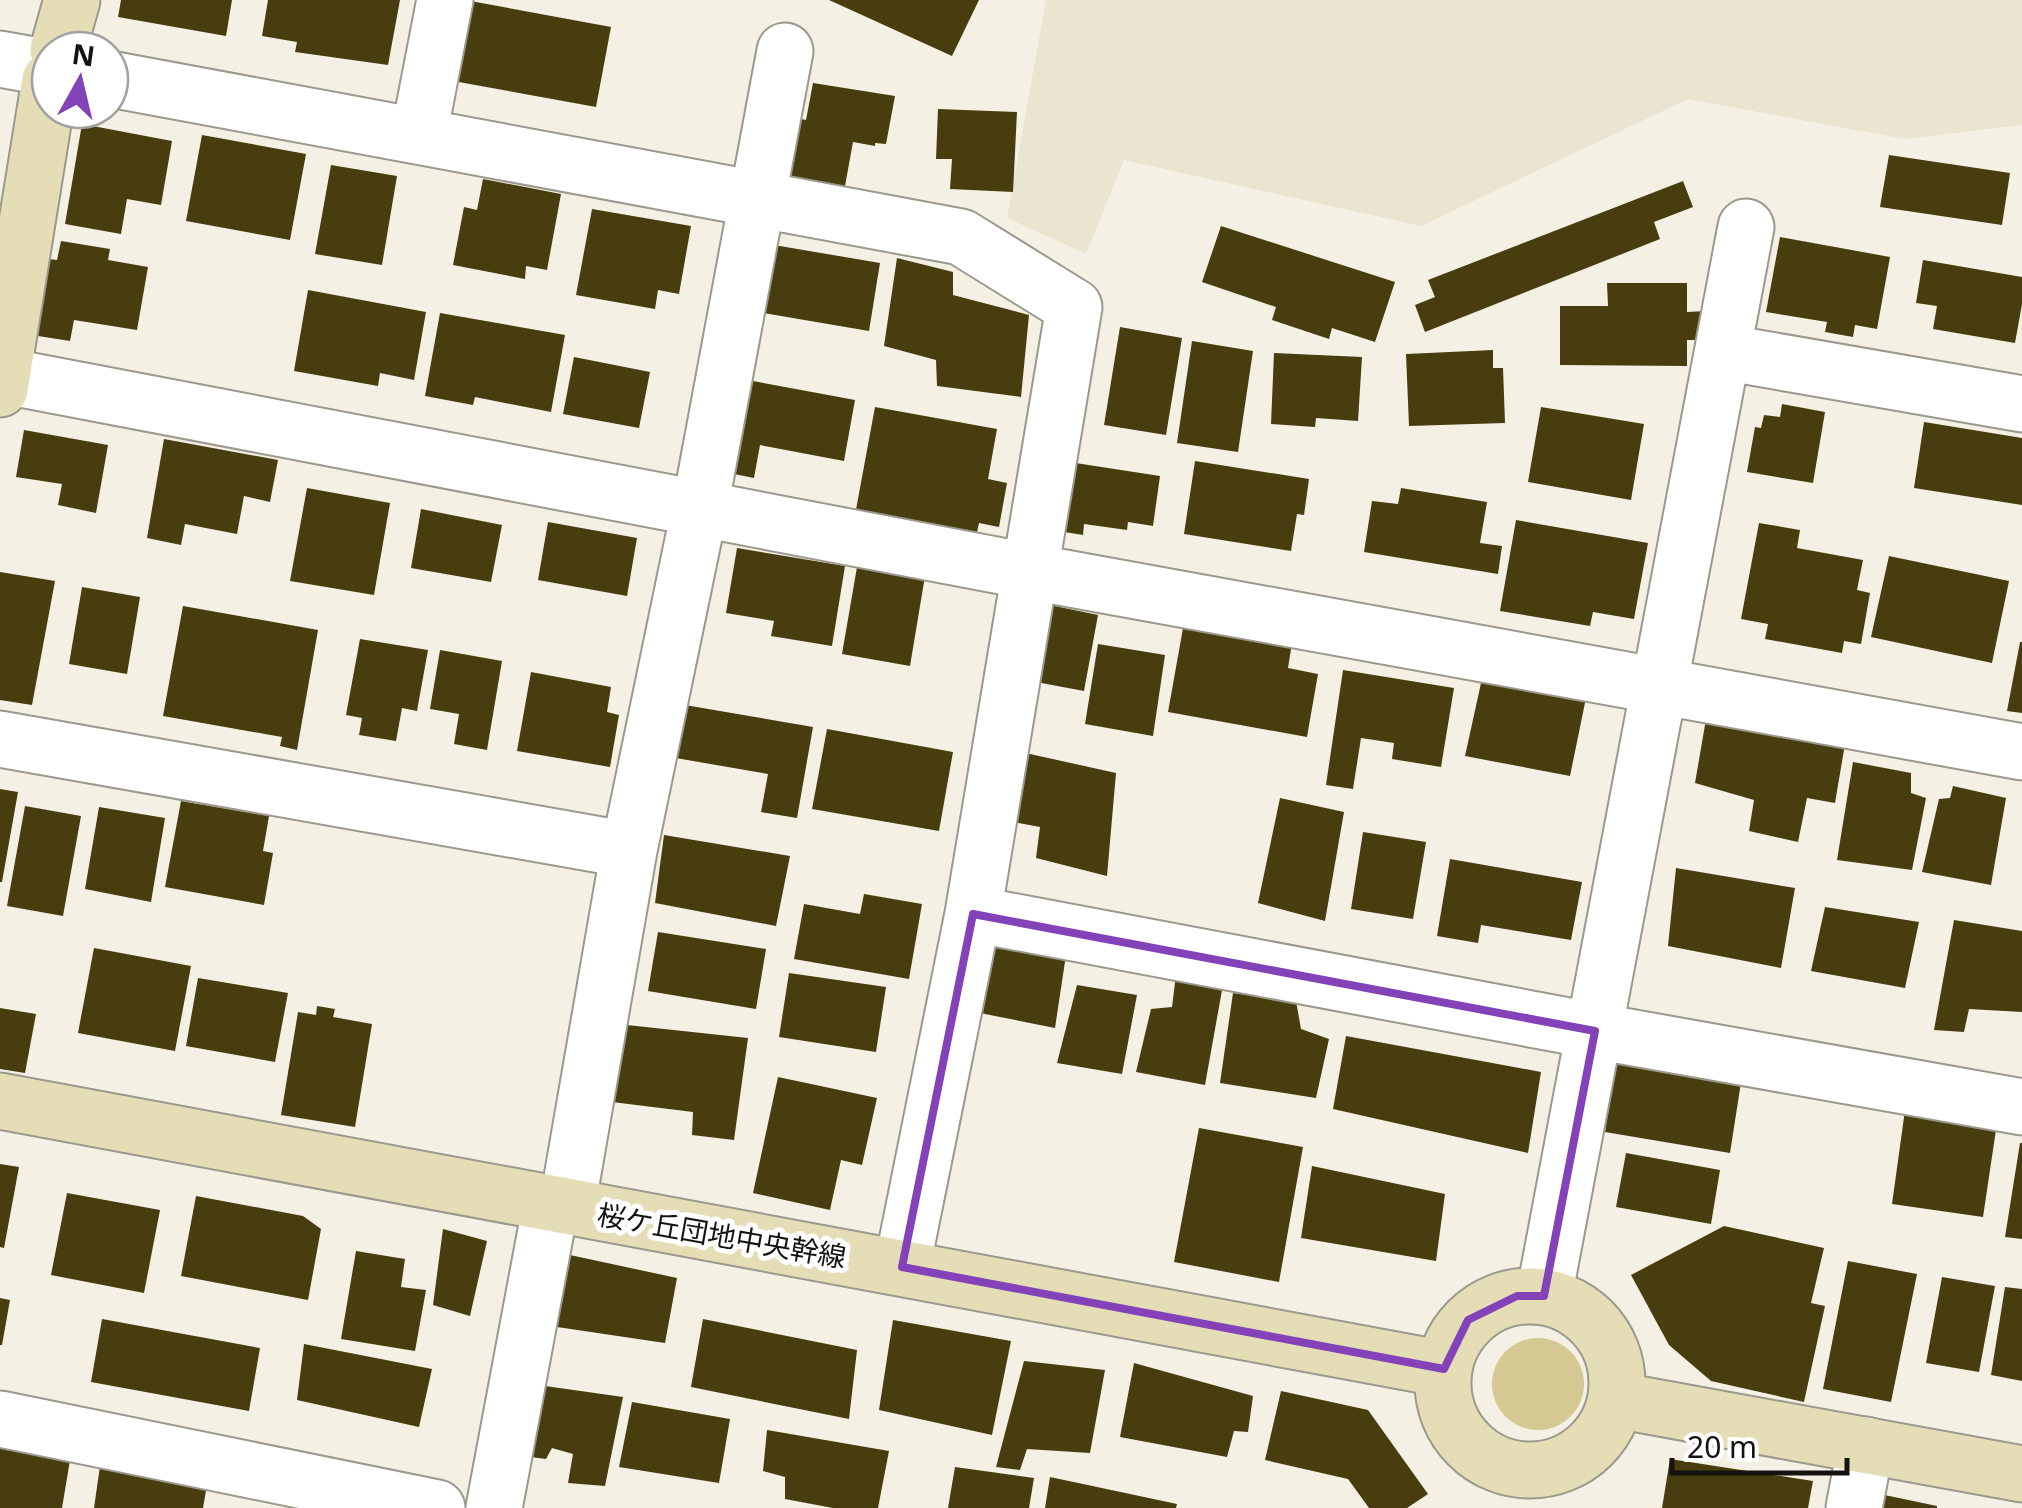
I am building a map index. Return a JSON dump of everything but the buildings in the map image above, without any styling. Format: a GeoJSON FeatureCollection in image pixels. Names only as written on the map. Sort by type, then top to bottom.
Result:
{"type":"FeatureCollection","features":[{"type":"Feature","properties":{"kind":"street"},"geometry":{"type":"LineString","coordinates":[[64,30],[72,0]]}},
{"type":"Feature","properties":{"kind":"street"},"geometry":{"type":"LineString","coordinates":[[419,134],[445,0]]}},
{"type":"Feature","properties":{"kind":"street"},"geometry":{"type":"LineString","coordinates":[[494,1508],[700,507],[785,50]]}},
{"type":"Feature","properties":{"kind":"street"},"geometry":{"type":"LineString","coordinates":[[0,59],[30,64]]}},
{"type":"Feature","properties":{"kind":"street"},"geometry":{"type":"LineString","coordinates":[[130,82],[961,237],[1074,307],[973,914],[902,1267]]}},
{"type":"Feature","properties":{"kind":"street"},"geometry":{"type":"LineString","coordinates":[[42,130],[1,380],[2022,752]]}},
{"type":"Feature","properties":{"kind":"street"},"geometry":{"type":"LineString","coordinates":[[1544,1296],[1746,227]]}},
{"type":"Feature","properties":{"kind":"street"},"geometry":{"type":"LineString","coordinates":[[1722,352],[2022,404]]}},
{"type":"Feature","properties":{"kind":"street"},"geometry":{"type":"LineString","coordinates":[[0,740],[629,850]]}},
{"type":"Feature","properties":{"kind":"street"},"geometry":{"type":"LineString","coordinates":[[973,914],[2022,1107]]}},
{"type":"Feature","properties":{"kind":"street","name":"桜ケ丘団地中央幹線"},"geometry":{"type":"LineString","coordinates":[[0,1101],[1444,1369]]}},
{"type":"Feature","properties":{"kind":"street"},"geometry":{"type":"LineString","coordinates":[[1517,1296],[1544,1296],[1571,1305],[1594,1322],[1609,1345],[1617,1372],[1616,1400],[1607,1425],[1591,1445],[1570,1461],[1546,1469],[1516,1489],[1492,1462],[1469,1446],[1452,1423],[1444,1396],[1444,1369],[1452,1342],[1468,1320],[1490,1305],[1517,1296]]}},
{"type":"Feature","properties":{"kind":"street"},"geometry":{"type":"LineString","coordinates":[[1616,1400],[2022,1474]]}},
{"type":"Feature","properties":{"kind":"street"},"geometry":{"type":"LineString","coordinates":[[0,1419],[437,1508]]}},
{"type":"Feature","properties":{"kind":"street"},"geometry":{"type":"LineString","coordinates":[[1854,1508],[1866,1445]]}},
{"type":"Feature","properties":{"kind":"highlighted area"},"geometry":{"type":"Polygon","coordinates":[[[973,914],[1595,1031],[1544,1296],[1517,1296],[1468,1320],[1444,1369],[902,1267],[973,914]]]}},
{"type":"Feature","properties":{"kind":"shaded area"},"geometry":{"type":"Polygon","coordinates":[[[1046,0],[2022,0],[2022,125],[1904,139],[1688,99],[1421,226],[1124,160],[1086,254],[1007,218],[1046,0]]]}},
{"type":"Feature","properties":{"kind":"shaded area"},"geometry":{"type":"Polygon","coordinates":[[[1538,1338],[1556,1341],[1571,1351],[1581,1366],[1581,1402],[1571,1417],[1556,1427],[1538,1430],[1520,1427],[1505,1417],[1495,1402],[1492,1384],[1495,1366],[1505,1351],[1520,1341],[1538,1338]]]}}]}
